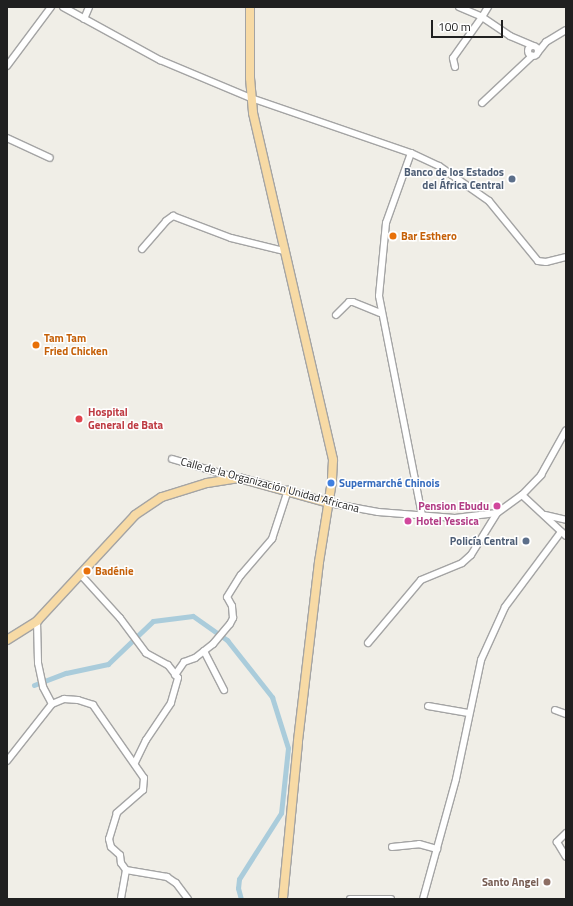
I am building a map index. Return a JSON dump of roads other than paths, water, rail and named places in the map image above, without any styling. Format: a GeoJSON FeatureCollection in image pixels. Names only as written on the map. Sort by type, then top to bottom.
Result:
{"type":"FeatureCollection","features":[{"type":"Feature","properties":{"kind":"main road"},"geometry":{"type":"LineString","coordinates":[[250,7],[251,98],[284,251],[330,444],[332,481],[319,562],[298,742],[283,899]]}},
{"type":"Feature","properties":{"kind":"main road"},"geometry":{"type":"LineString","coordinates":[[7,640],[37,621],[81,575],[134,515],[150,502],[207,483],[239,478]]}},
{"type":"Feature","properties":{"kind":"main road","name":"Calle de la Organización Unidad Africana"},"geometry":{"type":"LineString","coordinates":[[239,478],[288,490],[329,503]]}},
{"type":"Feature","properties":{"kind":"street"},"geometry":{"type":"LineString","coordinates":[[7,66],[51,7]]}},
{"type":"Feature","properties":{"kind":"street"},"geometry":{"type":"LineString","coordinates":[[63,7],[160,60],[251,98],[410,153],[439,166],[476,190],[495,207],[538,261],[546,262],[566,257]]}},
{"type":"Feature","properties":{"kind":"street"},"geometry":{"type":"LineString","coordinates":[[84,19],[89,7]]}},
{"type":"Feature","properties":{"kind":"street"},"geometry":{"type":"LineString","coordinates":[[458,7],[482,17],[522,42],[535,48]]}},
{"type":"Feature","properties":{"kind":"street"},"geometry":{"type":"LineString","coordinates":[[455,67],[453,58],[488,7]]}},
{"type":"Feature","properties":{"kind":"street"},"geometry":{"type":"LineString","coordinates":[[482,104],[535,48],[566,30]]}},
{"type":"Feature","properties":{"kind":"street"},"geometry":{"type":"LineString","coordinates":[[522,42],[530,54]]}},
{"type":"Feature","properties":{"kind":"street"},"geometry":{"type":"LineString","coordinates":[[7,138],[50,158]]}},
{"type":"Feature","properties":{"kind":"street"},"geometry":{"type":"LineString","coordinates":[[410,153],[386,223],[380,264],[380,313],[422,515]]}},
{"type":"Feature","properties":{"kind":"street"},"geometry":{"type":"LineString","coordinates":[[142,249],[166,221],[173,216],[231,238],[284,251]]}},
{"type":"Feature","properties":{"kind":"street"},"geometry":{"type":"LineString","coordinates":[[336,316],[349,302],[353,302],[380,313]]}},
{"type":"Feature","properties":{"kind":"street","name":"Calle de la Organización Unidad Africana"},"geometry":{"type":"LineString","coordinates":[[329,503],[378,512],[463,518],[497,513],[522,496],[541,475],[566,430]]}},
{"type":"Feature","properties":{"kind":"street","name":"Calle de la Organización Unidad Africana"},"geometry":{"type":"LineString","coordinates":[[172,459],[239,478]]}},
{"type":"Feature","properties":{"kind":"street"},"geometry":{"type":"LineString","coordinates":[[175,675],[184,662],[204,651],[233,618],[232,606],[227,597],[241,575],[272,539],[288,490]]}},
{"type":"Feature","properties":{"kind":"street"},"geometry":{"type":"LineString","coordinates":[[423,899],[438,849],[456,779],[468,713],[481,660],[492,632],[505,607],[564,534],[522,496]]}},
{"type":"Feature","properties":{"kind":"street"},"geometry":{"type":"LineString","coordinates":[[368,643],[421,580],[462,563],[471,555],[497,513]]}},
{"type":"Feature","properties":{"kind":"street"},"geometry":{"type":"LineString","coordinates":[[544,515],[566,520]]}},
{"type":"Feature","properties":{"kind":"street"},"geometry":{"type":"LineString","coordinates":[[81,575],[150,657],[168,665],[178,678],[177,688],[172,703],[146,740],[135,763]]}},
{"type":"Feature","properties":{"kind":"street"},"geometry":{"type":"LineString","coordinates":[[37,621],[40,678],[52,704]]}},
{"type":"Feature","properties":{"kind":"street"},"geometry":{"type":"LineString","coordinates":[[204,651],[224,690]]}},
{"type":"Feature","properties":{"kind":"street"},"geometry":{"type":"LineString","coordinates":[[7,761],[52,704],[71,700],[92,705],[135,763],[144,778],[144,790],[117,813],[109,839],[111,848],[120,855],[121,863],[126,870],[122,899]]}},
{"type":"Feature","properties":{"kind":"street"},"geometry":{"type":"LineString","coordinates":[[428,706],[468,713]]}},
{"type":"Feature","properties":{"kind":"street"},"geometry":{"type":"LineString","coordinates":[[555,710],[566,714]]}},
{"type":"Feature","properties":{"kind":"street"},"geometry":{"type":"LineString","coordinates":[[566,833],[557,842],[566,857]]}},
{"type":"Feature","properties":{"kind":"street"},"geometry":{"type":"LineString","coordinates":[[392,846],[419,844],[438,849]]}},
{"type":"Feature","properties":{"kind":"street"},"geometry":{"type":"LineString","coordinates":[[126,870],[167,876],[176,883],[188,899]]}},
{"type":"Feature","properties":{"kind":"street"},"geometry":{"type":"LineString","coordinates":[[350,899],[391,899]]}},
{"type":"Feature","properties":{"kind":"waterway"},"geometry":{"type":"LineString","coordinates":[[34,685],[66,673],[108,664],[153,621],[193,616],[227,640],[272,697],[288,748],[281,813],[239,879],[238,888],[241,899]]}},
{"type":"Feature","properties":{"kind":"place","name":"Banco de los Estados del África Central"},"geometry":{"type":"Point","coordinates":[512,179]}},
{"type":"Feature","properties":{"kind":"place","name":"Bar Esthero"},"geometry":{"type":"Point","coordinates":[393,236]}},
{"type":"Feature","properties":{"kind":"place","name":"Tam Tam Fried Chicken"},"geometry":{"type":"Point","coordinates":[36,345]}},
{"type":"Feature","properties":{"kind":"place","name":"Hospital General de Bata"},"geometry":{"type":"Point","coordinates":[79,419]}},
{"type":"Feature","properties":{"kind":"place","name":"Supermarché Chinois"},"geometry":{"type":"Point","coordinates":[331,483]}},
{"type":"Feature","properties":{"kind":"place","name":"Pension Ebudu"},"geometry":{"type":"Point","coordinates":[497,506]}},
{"type":"Feature","properties":{"kind":"place","name":"Hotel Yessica"},"geometry":{"type":"Point","coordinates":[408,521]}},
{"type":"Feature","properties":{"kind":"place","name":"Policía Central"},"geometry":{"type":"Point","coordinates":[526,541]}},
{"type":"Feature","properties":{"kind":"place","name":"Badénie"},"geometry":{"type":"Point","coordinates":[87,571]}},
{"type":"Feature","properties":{"kind":"place","name":"Santo Angel"},"geometry":{"type":"Point","coordinates":[547,882]}}]}
